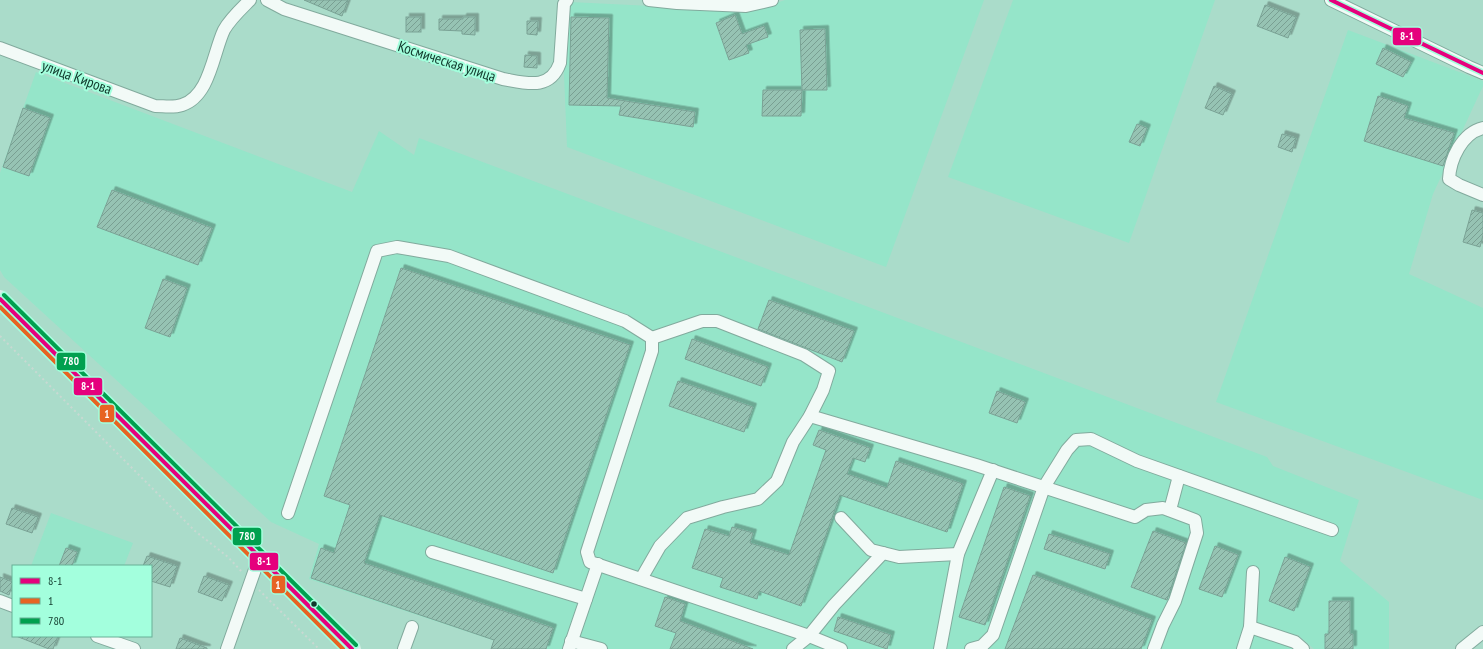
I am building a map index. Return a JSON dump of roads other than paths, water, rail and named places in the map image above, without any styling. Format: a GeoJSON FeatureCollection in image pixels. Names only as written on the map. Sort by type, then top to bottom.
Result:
{"type":"FeatureCollection","features":[{"type":"Feature","properties":{"kind":"main road"},"geometry":{"type":"LineString","coordinates":[[0,299],[352,649]]}},
{"type":"Feature","properties":{"kind":"street","name":"улица Кирова"},"geometry":{"type":"LineString","coordinates":[[0,48],[155,106],[170,107],[182,105],[193,99],[200,92],[205,83],[224,29],[250,0]]}},
{"type":"Feature","properties":{"kind":"street","name":"Космическая улица"},"geometry":{"type":"LineString","coordinates":[[267,0],[284,9],[503,79],[533,84],[541,83],[557,72],[560,63],[564,4],[566,0]]}},
{"type":"Feature","properties":{"kind":"street"},"geometry":{"type":"LineString","coordinates":[[649,0],[677,3],[746,6],[772,0]]}},
{"type":"Feature","properties":{"kind":"street"},"geometry":{"type":"LineString","coordinates":[[1331,0],[1483,73]]}},
{"type":"Feature","properties":{"kind":"street"},"geometry":{"type":"LineString","coordinates":[[1483,128],[1468,135],[1457,150],[1450,168],[1449,179],[1459,186],[1483,195]]}},
{"type":"Feature","properties":{"kind":"street"},"geometry":{"type":"LineString","coordinates":[[288,513],[377,251],[397,247],[449,256],[625,321],[652,338]]}},
{"type":"Feature","properties":{"kind":"street"},"geometry":{"type":"LineString","coordinates":[[641,579],[660,546],[688,518],[723,506],[758,499],[777,481],[793,442],[810,416],[823,390],[829,371],[804,355],[717,321],[702,321],[652,338]]}},
{"type":"Feature","properties":{"kind":"street"},"geometry":{"type":"LineString","coordinates":[[652,338],[652,351],[587,552],[590,562],[809,636],[841,649]]}},
{"type":"Feature","properties":{"kind":"street"},"geometry":{"type":"LineString","coordinates":[[810,416],[993,470],[1135,517],[1146,510],[1164,508],[1195,520],[1197,532],[1175,601],[1163,625],[1154,649]]}},
{"type":"Feature","properties":{"kind":"street"},"geometry":{"type":"LineString","coordinates":[[971,649],[982,646],[993,635],[1044,487],[1067,450],[1076,440],[1091,439],[1137,461],[1332,530]]}},
{"type":"Feature","properties":{"kind":"street"},"geometry":{"type":"LineString","coordinates":[[940,649],[958,554],[993,470]]}},
{"type":"Feature","properties":{"kind":"street"},"geometry":{"type":"LineString","coordinates":[[1170,510],[1179,476]]}},
{"type":"Feature","properties":{"kind":"street"},"geometry":{"type":"LineString","coordinates":[[841,518],[871,550],[899,557],[958,554]]}},
{"type":"Feature","properties":{"kind":"street"},"geometry":{"type":"LineString","coordinates":[[432,552],[586,599]]}},
{"type":"Feature","properties":{"kind":"street"},"geometry":{"type":"LineString","coordinates":[[793,649],[809,636],[834,605],[883,553]]}},
{"type":"Feature","properties":{"kind":"street"},"geometry":{"type":"LineString","coordinates":[[227,649],[259,558]]}},
{"type":"Feature","properties":{"kind":"street"},"geometry":{"type":"LineString","coordinates":[[598,564],[570,645],[600,649]]}},
{"type":"Feature","properties":{"kind":"street"},"geometry":{"type":"LineString","coordinates":[[1243,649],[1250,627],[1254,572]]}},
{"type":"Feature","properties":{"kind":"street"},"geometry":{"type":"LineString","coordinates":[[0,601],[12,606]]}},
{"type":"Feature","properties":{"kind":"street"},"geometry":{"type":"LineString","coordinates":[[404,649],[412,627]]}},
{"type":"Feature","properties":{"kind":"street"},"geometry":{"type":"LineString","coordinates":[[1250,627],[1294,642],[1303,649]]}},
{"type":"Feature","properties":{"kind":"street"},"geometry":{"type":"LineString","coordinates":[[1462,649],[1483,632]]}},
{"type":"Feature","properties":{"kind":"street"},"geometry":{"type":"LineString","coordinates":[[100,637],[134,649]]}}]}
